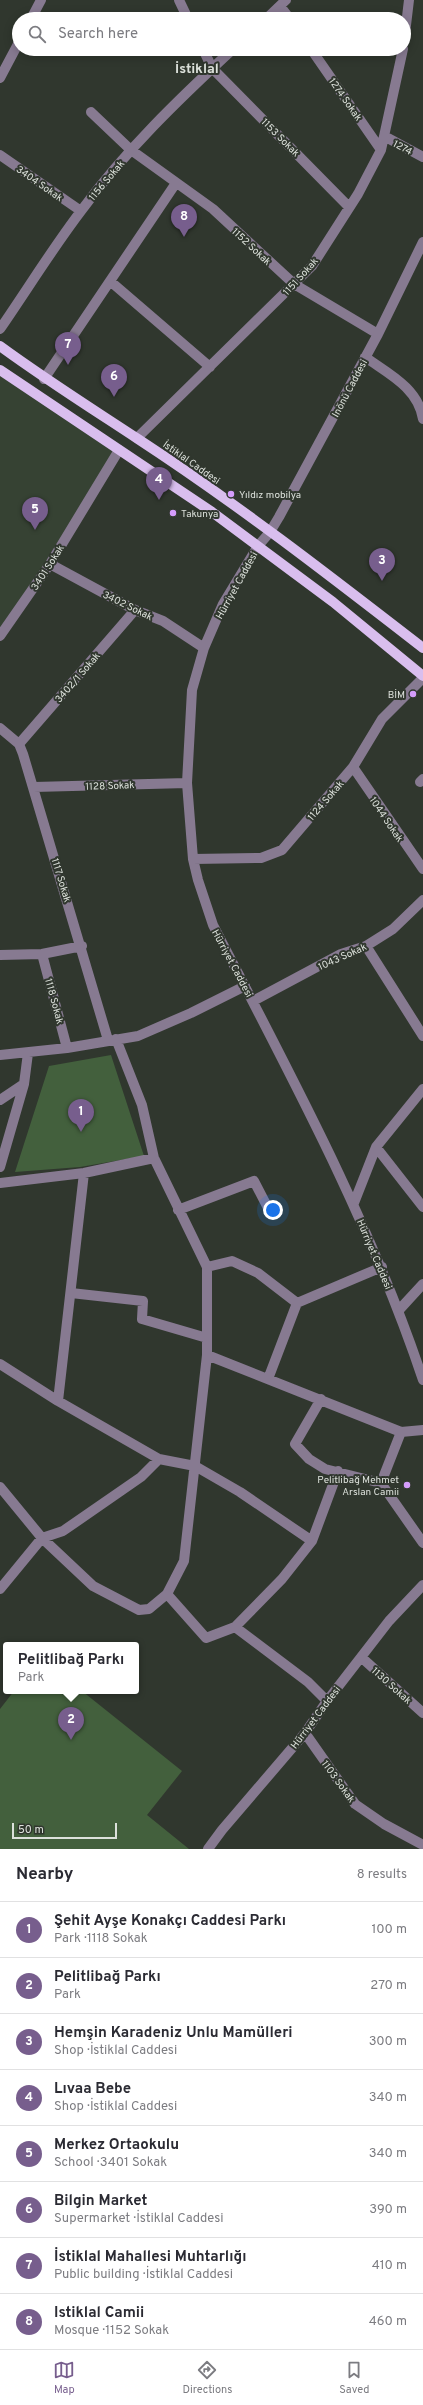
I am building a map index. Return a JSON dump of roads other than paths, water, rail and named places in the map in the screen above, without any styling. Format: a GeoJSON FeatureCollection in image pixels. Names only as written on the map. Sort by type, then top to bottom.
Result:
{"type":"FeatureCollection","features":[{"type":"Feature","properties":{"kind":"main road","name":"İstiklal Caddesi"},"geometry":{"type":"LineString","coordinates":[[0,346],[44,379],[137,438],[270,532],[423,648]]}},
{"type":"Feature","properties":{"kind":"main road"},"geometry":{"type":"LineString","coordinates":[[0,370],[212,512],[334,602],[423,677]]}},
{"type":"Feature","properties":{"kind":"street"},"geometry":{"type":"LineString","coordinates":[[35,12],[41,0]]}},
{"type":"Feature","properties":{"kind":"street"},"geometry":{"type":"LineString","coordinates":[[179,0],[185,12]]}},
{"type":"Feature","properties":{"kind":"street"},"geometry":{"type":"LineString","coordinates":[[408,12],[409,0]]}},
{"type":"Feature","properties":{"kind":"street"},"geometry":{"type":"LineString","coordinates":[[273,12],[283,3]]}},
{"type":"Feature","properties":{"kind":"street"},"geometry":{"type":"LineString","coordinates":[[0,78],[12,55]]}},
{"type":"Feature","properties":{"kind":"street","name":"1153 Sokak"},"geometry":{"type":"LineString","coordinates":[[206,56],[212,68],[349,207]]}},
{"type":"Feature","properties":{"kind":"street","name":"1156 Sokak"},"geometry":{"type":"LineString","coordinates":[[0,329],[81,211],[131,150],[225,56]]}},
{"type":"Feature","properties":{"kind":"street","name":"1274 Sokak"},"geometry":{"type":"LineString","coordinates":[[315,56],[381,150]]}},
{"type":"Feature","properties":{"kind":"street","name":"1151 Sokak"},"geometry":{"type":"LineString","coordinates":[[137,438],[312,266],[349,207],[381,150],[401,56]]}},
{"type":"Feature","properties":{"kind":"street","name":"1152 Sokak"},"geometry":{"type":"LineString","coordinates":[[91,112],[131,150],[213,209],[294,284],[378,334]]}},
{"type":"Feature","properties":{"kind":"street","name":"1274"},"geometry":{"type":"LineString","coordinates":[[384,136],[423,157]]}},
{"type":"Feature","properties":{"kind":"street","name":"3404 Sokak"},"geometry":{"type":"LineString","coordinates":[[0,155],[81,211]]}},
{"type":"Feature","properties":{"kind":"street"},"geometry":{"type":"LineString","coordinates":[[44,379],[176,183]]}},
{"type":"Feature","properties":{"kind":"street","name":"Inönü Caddesi"},"geometry":{"type":"LineString","coordinates":[[270,532],[378,334],[423,242]]}},
{"type":"Feature","properties":{"kind":"street"},"geometry":{"type":"LineString","coordinates":[[110,281],[210,367]]}},
{"type":"Feature","properties":{"kind":"street"},"geometry":{"type":"LineString","coordinates":[[365,357],[410,390],[421,410],[423,419]]}},
{"type":"Feature","properties":{"kind":"street","name":"3401 Sokak"},"geometry":{"type":"LineString","coordinates":[[0,636],[50,564],[119,450]]}},
{"type":"Feature","properties":{"kind":"street","name":"Hürriyet Caddesi"},"geometry":{"type":"LineString","coordinates":[[270,532],[258,546],[223,604],[204,648],[192,690],[187,783],[193,859],[213,925],[253,1001],[354,1203],[399,1310],[423,1380]]}},
{"type":"Feature","properties":{"kind":"street","name":"3402 Sokak"},"geometry":{"type":"LineString","coordinates":[[50,564],[134,610],[164,622],[204,648]]}},
{"type":"Feature","properties":{"kind":"street","name":"3402/1 Sokak"},"geometry":{"type":"LineString","coordinates":[[19,744],[134,610]]}},
{"type":"Feature","properties":{"kind":"street","name":"1124 Sokak"},"geometry":{"type":"LineString","coordinates":[[193,859],[261,858],[282,850],[353,767],[382,719],[423,677]]}},
{"type":"Feature","properties":{"kind":"street"},"geometry":{"type":"LineString","coordinates":[[0,728],[19,744]]}},
{"type":"Feature","properties":{"kind":"street","name":"1117 Sokak"},"geometry":{"type":"LineString","coordinates":[[19,744],[34,787],[112,1040],[142,1105],[154,1158],[207,1267]]}},
{"type":"Feature","properties":{"kind":"street","name":"1044 Sokak"},"geometry":{"type":"LineString","coordinates":[[353,767],[423,869]]}},
{"type":"Feature","properties":{"kind":"street","name":"1128 Sokak"},"geometry":{"type":"LineString","coordinates":[[34,787],[187,783]]}},
{"type":"Feature","properties":{"kind":"street","name":"1043 Sokak"},"geometry":{"type":"LineString","coordinates":[[253,1001],[341,954],[366,946],[393,928],[423,900]]}},
{"type":"Feature","properties":{"kind":"street"},"geometry":{"type":"LineString","coordinates":[[0,955],[42,954],[82,946]]}},
{"type":"Feature","properties":{"kind":"street"},"geometry":{"type":"LineString","coordinates":[[366,946],[423,1036]]}},
{"type":"Feature","properties":{"kind":"street","name":"1118 Sokak"},"geometry":{"type":"LineString","coordinates":[[42,954],[67,1048]]}},
{"type":"Feature","properties":{"kind":"street"},"geometry":{"type":"LineString","coordinates":[[0,1054],[28,1053],[67,1048],[138,1036],[191,1013],[245,986]]}},
{"type":"Feature","properties":{"kind":"street"},"geometry":{"type":"LineString","coordinates":[[0,1167],[24,1084],[28,1053]]}},
{"type":"Feature","properties":{"kind":"street"},"geometry":{"type":"LineString","coordinates":[[0,1100],[24,1084]]}},
{"type":"Feature","properties":{"kind":"street"},"geometry":{"type":"LineString","coordinates":[[354,1203],[376,1147],[423,1089]]}},
{"type":"Feature","properties":{"kind":"street"},"geometry":{"type":"LineString","coordinates":[[376,1147],[423,1207]]}},
{"type":"Feature","properties":{"kind":"street"},"geometry":{"type":"LineString","coordinates":[[0,1183],[84,1173],[154,1158]]}},
{"type":"Feature","properties":{"kind":"street"},"geometry":{"type":"LineString","coordinates":[[58,1402],[84,1173]]}},
{"type":"Feature","properties":{"kind":"street"},"geometry":{"type":"LineString","coordinates":[[178,1210],[254,1181],[268,1208]]}},
{"type":"Feature","properties":{"kind":"street"},"geometry":{"type":"LineString","coordinates":[[0,1487],[42,1538],[93,1586],[139,1610],[149,1609],[167,1594],[184,1561],[207,1355],[207,1267],[232,1261],[258,1273],[297,1303]]}},
{"type":"Feature","properties":{"kind":"street"},"geometry":{"type":"LineString","coordinates":[[268,1378],[297,1303],[382,1267]]}},
{"type":"Feature","properties":{"kind":"street"},"geometry":{"type":"LineString","coordinates":[[399,1310],[423,1284]]}},
{"type":"Feature","properties":{"kind":"street"},"geometry":{"type":"LineString","coordinates":[[71,1293],[143,1301],[142,1319],[207,1338]]}},
{"type":"Feature","properties":{"kind":"street"},"geometry":{"type":"LineString","coordinates":[[207,1355],[401,1432],[423,1430]]}},
{"type":"Feature","properties":{"kind":"street"},"geometry":{"type":"LineString","coordinates":[[0,1364],[58,1402],[159,1459],[195,1466],[240,1492],[312,1541]]}},
{"type":"Feature","properties":{"kind":"street"},"geometry":{"type":"LineString","coordinates":[[321,1399],[295,1444],[309,1459],[325,1469],[338,1471],[381,1484],[423,1543]]}},
{"type":"Feature","properties":{"kind":"street"},"geometry":{"type":"LineString","coordinates":[[381,1484],[401,1432]]}},
{"type":"Feature","properties":{"kind":"street"},"geometry":{"type":"LineString","coordinates":[[0,1589],[42,1538],[63,1531],[141,1477],[159,1459]]}},
{"type":"Feature","properties":{"kind":"street"},"geometry":{"type":"LineString","coordinates":[[167,1594],[206,1638],[235,1627],[282,1579],[312,1541],[338,1471]]}},
{"type":"Feature","properties":{"kind":"street","name":"Hürriyet Caddesi"},"geometry":{"type":"LineString","coordinates":[[208,1849],[222,1830],[305,1733],[327,1701],[389,1621],[423,1585]]}},
{"type":"Feature","properties":{"kind":"street"},"geometry":{"type":"LineString","coordinates":[[235,1627],[308,1682],[327,1701]]}},
{"type":"Feature","properties":{"kind":"street","name":"1130 Sokak"},"geometry":{"type":"LineString","coordinates":[[361,1657],[423,1713]]}},
{"type":"Feature","properties":{"kind":"street","name":"1103 Sokak"},"geometry":{"type":"LineString","coordinates":[[305,1733],[355,1804],[384,1824],[423,1845]]}},
{"type":"Feature","properties":{"kind":"place","name":"Istiklal Camii"},"geometry":{"type":"Point","coordinates":[184,237]}},
{"type":"Feature","properties":{"kind":"place","name":"İstiklal Mahallesi Muhtarlığı"},"geometry":{"type":"Point","coordinates":[68,365]}},
{"type":"Feature","properties":{"kind":"place","name":"Bilgin Market"},"geometry":{"type":"Point","coordinates":[114,397]}},
{"type":"Feature","properties":{"kind":"place","name":"Yıldız mobilya"},"geometry":{"type":"Point","coordinates":[231,494]}},
{"type":"Feature","properties":{"kind":"place","name":"Lıvaa Bebe"},"geometry":{"type":"Point","coordinates":[159,500]}},
{"type":"Feature","properties":{"kind":"place","name":"Takunya"},"geometry":{"type":"Point","coordinates":[173,513]}},
{"type":"Feature","properties":{"kind":"place","name":"Merkez Ortaokulu"},"geometry":{"type":"Point","coordinates":[35,530]}},
{"type":"Feature","properties":{"kind":"place","name":"Hemşin Karadeniz Unlu Mamülleri"},"geometry":{"type":"Point","coordinates":[382,581]}},
{"type":"Feature","properties":{"kind":"place","name":"BİM"},"geometry":{"type":"Point","coordinates":[413,694]}},
{"type":"Feature","properties":{"kind":"place","name":"Şehit Ayşe Konakçı Caddesi Parkı"},"geometry":{"type":"Point","coordinates":[81,1132]}},
{"type":"Feature","properties":{"kind":"place","name":"Pelitlibağ Mehmet Arslan Camii"},"geometry":{"type":"Point","coordinates":[407,1485]}},
{"type":"Feature","properties":{"kind":"place","name":"Pelitlibağ Parkı"},"geometry":{"type":"Point","coordinates":[71,1740]}},
{"type":"Feature","properties":{"kind":"district","name":"İstiklal"},"geometry":{"type":"Point","coordinates":[197,68]}}]}
